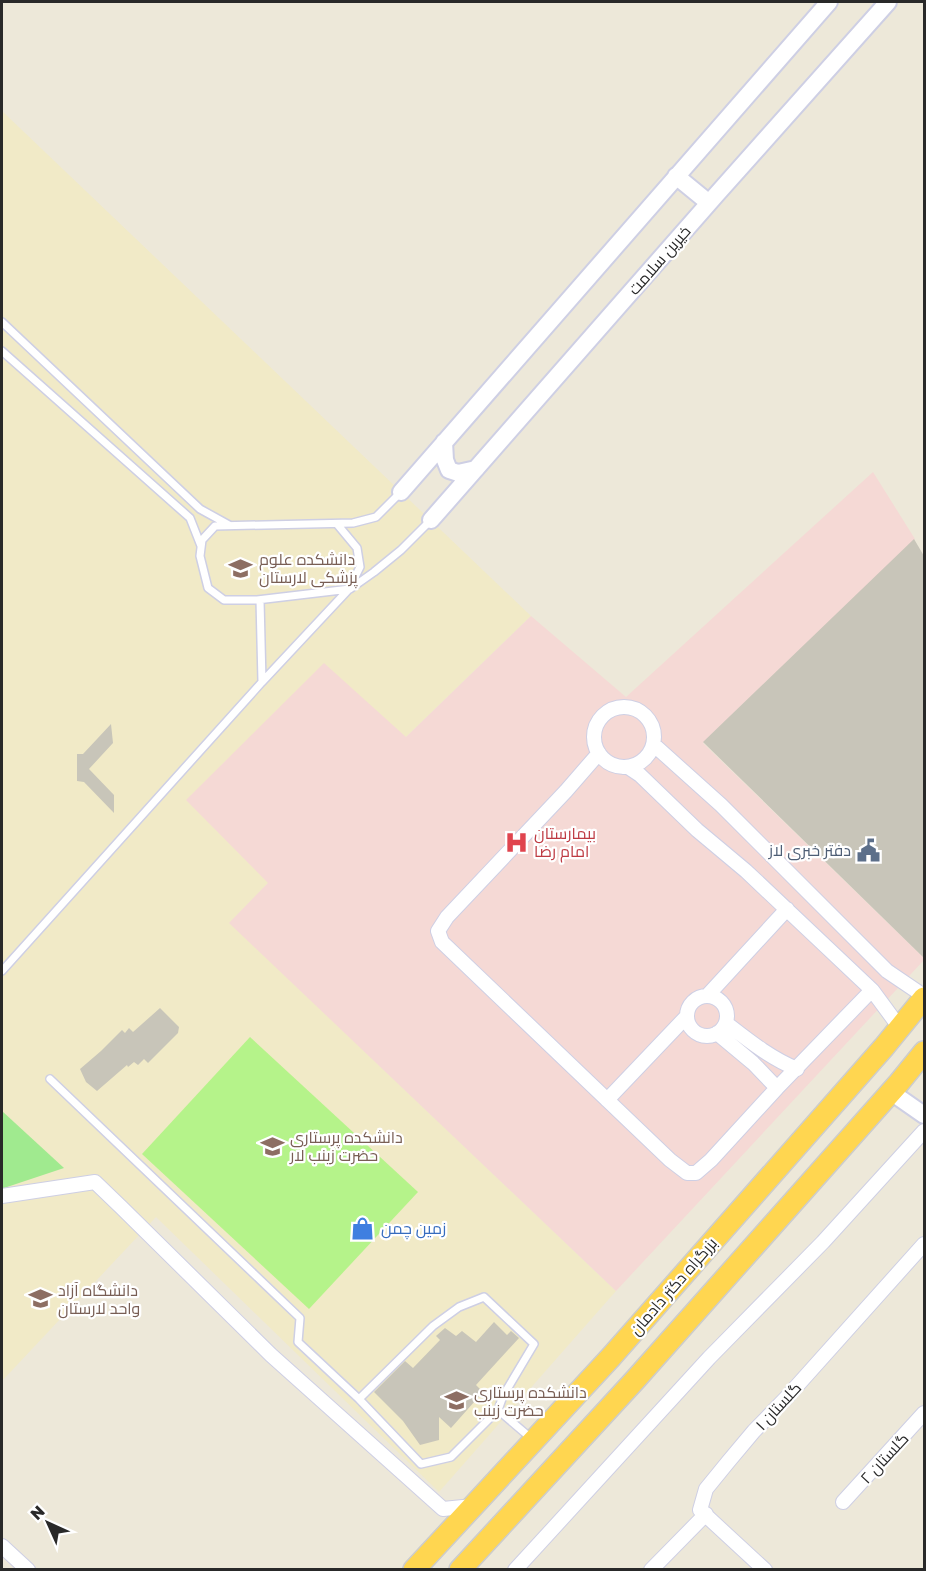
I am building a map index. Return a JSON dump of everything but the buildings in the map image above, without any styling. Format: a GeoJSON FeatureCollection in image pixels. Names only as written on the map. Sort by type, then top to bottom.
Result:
{"type":"FeatureCollection","features":[{"type":"Feature","properties":{"kind":"highway","name":"بزرگراه دکتر دادمان"},"geometry":{"type":"LineString","coordinates":[[414,1569],[611,1357],[900,1028],[924,997]]}},
{"type":"Feature","properties":{"kind":"highway","name":"بزرگراه دکتر دادمان"},"geometry":{"type":"LineString","coordinates":[[460,1569],[636,1380],[924,1052]]}},
{"type":"Feature","properties":{"kind":"highway"},"geometry":{"type":"LineString","coordinates":[[611,1357],[636,1380]]}},
{"type":"Feature","properties":{"kind":"street"},"geometry":{"type":"LineString","coordinates":[[401,492],[829,2]]}},
{"type":"Feature","properties":{"kind":"street","name":"خیرین سلامت"},"geometry":{"type":"LineString","coordinates":[[431,520],[888,2]]}},
{"type":"Feature","properties":{"kind":"street"},"geometry":{"type":"LineString","coordinates":[[676,176],[709,203]]}},
{"type":"Feature","properties":{"kind":"street"},"geometry":{"type":"LineString","coordinates":[[444,442],[445,460],[449,470],[458,473],[476,469]]}},
{"type":"Feature","properties":{"kind":"street"},"geometry":{"type":"LineString","coordinates":[[623,767],[642,761],[649,754],[654,735],[646,717],[628,708],[618,708],[602,717],[595,735],[595,744],[599,753],[614,765],[623,767],[628,767],[640,775],[697,830],[746,871],[872,990],[900,1028]]}},
{"type":"Feature","properties":{"kind":"street"},"geometry":{"type":"LineString","coordinates":[[653,744],[720,805],[887,971],[924,997]]}},
{"type":"Feature","properties":{"kind":"street"},"geometry":{"type":"LineString","coordinates":[[599,753],[447,917],[438,930],[442,942],[670,1160],[687,1173],[696,1173],[872,990]]}},
{"type":"Feature","properties":{"kind":"street"},"geometry":{"type":"LineString","coordinates":[[707,996],[787,909]]}},
{"type":"Feature","properties":{"kind":"street"},"geometry":{"type":"LineString","coordinates":[[607,1100],[687,1016],[691,1004],[701,997],[714,997],[727,1010],[721,1028],[710,1035],[697,1033],[692,1029],[687,1016]]}},
{"type":"Feature","properties":{"kind":"street"},"geometry":{"type":"LineString","coordinates":[[721,1028],[777,1088]]}},
{"type":"Feature","properties":{"kind":"street"},"geometry":{"type":"LineString","coordinates":[[721,1028],[782,1063],[797,1069]]}},
{"type":"Feature","properties":{"kind":"street"},"geometry":{"type":"LineString","coordinates":[[891,1092],[924,1115]]}},
{"type":"Feature","properties":{"kind":"street"},"geometry":{"type":"LineString","coordinates":[[515,1569],[709,1358],[823,1242],[924,1131]]}},
{"type":"Feature","properties":{"kind":"street"},"geometry":{"type":"LineString","coordinates":[[2,1196],[95,1182],[271,1355],[443,1509],[473,1506]]}},
{"type":"Feature","properties":{"kind":"street","name":"گلستان ۱"},"geometry":{"type":"LineString","coordinates":[[706,1514],[700,1509],[706,1489],[754,1431],[924,1244]]}},
{"type":"Feature","properties":{"kind":"street","name":"گلستان ۲"},"geometry":{"type":"LineString","coordinates":[[843,1502],[924,1413]]}},
{"type":"Feature","properties":{"kind":"street"},"geometry":{"type":"LineString","coordinates":[[651,1569],[706,1514],[765,1569]]}},
{"type":"Feature","properties":{"kind":"street"},"geometry":{"type":"LineString","coordinates":[[2,1546],[28,1569]]}},
{"type":"Feature","properties":{"kind":"lane"},"geometry":{"type":"LineString","coordinates":[[2,322],[200,509],[231,526]]}},
{"type":"Feature","properties":{"kind":"lane"},"geometry":{"type":"LineString","coordinates":[[3,356],[190,518],[201,547]]}},
{"type":"Feature","properties":{"kind":"lane"},"geometry":{"type":"LineString","coordinates":[[349,589],[260,600],[224,600],[208,588],[200,556],[202,540],[215,526],[353,523],[376,517],[401,492]]}},
{"type":"Feature","properties":{"kind":"lane"},"geometry":{"type":"LineString","coordinates":[[2,971],[262,682],[349,589],[375,572],[431,520]]}},
{"type":"Feature","properties":{"kind":"lane"},"geometry":{"type":"LineString","coordinates":[[337,524],[357,548],[360,567],[349,589]]}},
{"type":"Feature","properties":{"kind":"lane"},"geometry":{"type":"LineString","coordinates":[[260,600],[262,682]]}},
{"type":"Feature","properties":{"kind":"lane"},"geometry":{"type":"LineString","coordinates":[[50,1078],[300,1318],[298,1342],[359,1399],[421,1464],[451,1456],[498,1410],[503,1396],[534,1344],[484,1297],[459,1307],[434,1326],[359,1399]]}},
{"type":"Feature","properties":{"kind":"lane"},"geometry":{"type":"LineString","coordinates":[[498,1410],[533,1441]]}},
{"type":"Feature","properties":{"kind":"shaded area"},"geometry":{"type":"Polygon","coordinates":[[[2,111],[531,616],[406,737],[230,923],[616,1291],[439,1492],[156,1217],[2,1381],[2,111]]]}},
{"type":"Feature","properties":{"kind":"shaded area","name":"بیمارستان امام رضا"},"geometry":{"type":"Polygon","coordinates":[[[873,472],[915,539],[703,743],[924,960],[616,1291],[229,923],[268,883],[186,800],[324,663],[406,737],[531,616],[626,697],[873,472]]]}},
{"type":"Feature","properties":{"kind":"green space"},"geometry":{"type":"Polygon","coordinates":[[[250,1037],[418,1192],[309,1309],[142,1154],[250,1037]]]}},
{"type":"Feature","properties":{"kind":"green space"},"geometry":{"type":"Polygon","coordinates":[[[2,1111],[64,1168],[2,1188],[2,1111]]]}},
{"type":"Feature","properties":{"kind":"place","name":"دانشکده علوم پزشکی لارستان"},"geometry":{"type":"Point","coordinates":[241,568]}},
{"type":"Feature","properties":{"kind":"place","name":"بیمارستان امام رضا"},"geometry":{"type":"Point","coordinates":[516,842]}},
{"type":"Feature","properties":{"kind":"place","name":"دفتر خبری لاز"},"geometry":{"type":"Point","coordinates":[869,850]}},
{"type":"Feature","properties":{"kind":"place","name":"دانشکده پرستاری حضرت زینب لار"},"geometry":{"type":"Point","coordinates":[272,1146]}},
{"type":"Feature","properties":{"kind":"place","name":"زمین چمن"},"geometry":{"type":"Point","coordinates":[363,1228]}},
{"type":"Feature","properties":{"kind":"place","name":"دانشگاه آزاد واحد لارستان"},"geometry":{"type":"Point","coordinates":[40,1299]}},
{"type":"Feature","properties":{"kind":"place","name":"دانشکده پرستاری حضرت زینب"},"geometry":{"type":"Point","coordinates":[456,1401]}}]}
